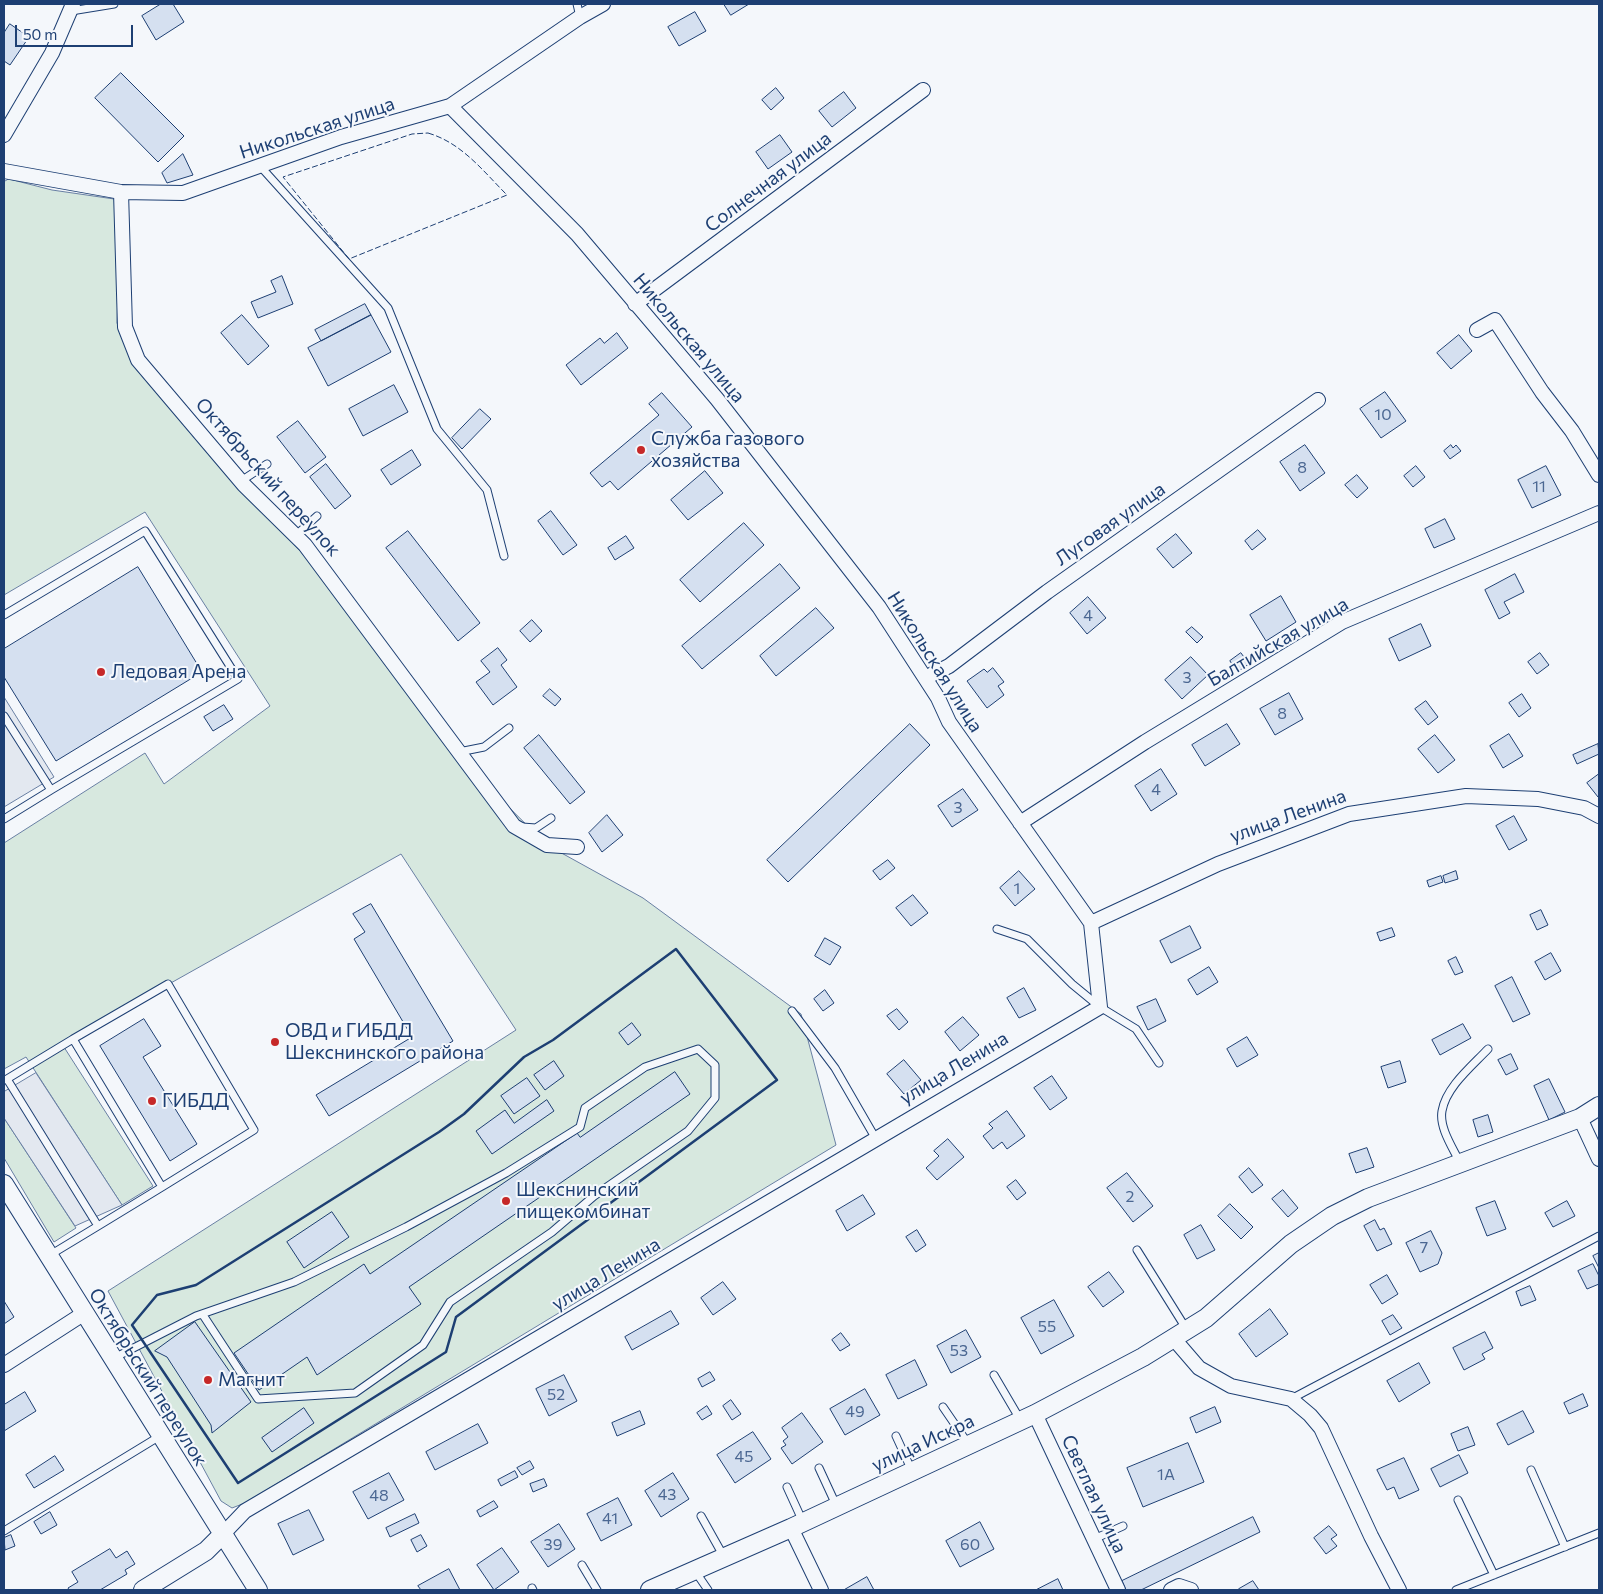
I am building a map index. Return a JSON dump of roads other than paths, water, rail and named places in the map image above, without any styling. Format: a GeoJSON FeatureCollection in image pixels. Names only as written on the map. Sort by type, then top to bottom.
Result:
{"type":"FeatureCollection","features":[{"type":"Feature","properties":{"kind":"street"},"geometry":{"type":"LineString","coordinates":[[450,106],[578,10],[603,4]]}},
{"type":"Feature","properties":{"kind":"street"},"geometry":{"type":"LineString","coordinates":[[6,126],[48,60],[72,7]]}},
{"type":"Feature","properties":{"kind":"street","name":"Солнечная улица"},"geometry":{"type":"LineString","coordinates":[[635,304],[923,90]]}},
{"type":"Feature","properties":{"kind":"street","name":"Никольская улица"},"geometry":{"type":"LineString","coordinates":[[4,171],[121,192],[183,193],[341,137],[450,106],[577,234],[717,399],[879,607],[938,698],[949,722],[1091,923],[1100,1006]]}},
{"type":"Feature","properties":{"kind":"street","name":"Октябрьский переулок"},"geometry":{"type":"LineString","coordinates":[[121,192],[125,326],[138,360],[241,481],[305,545],[514,826],[547,845],[577,847]]}},
{"type":"Feature","properties":{"kind":"street"},"geometry":{"type":"LineString","coordinates":[[1477,330],[1495,320],[1542,392],[1572,431],[1599,475]]}},
{"type":"Feature","properties":{"kind":"street","name":"Луговая улица"},"geometry":{"type":"LineString","coordinates":[[925,678],[949,666],[1047,592],[1318,400]]}},
{"type":"Feature","properties":{"kind":"street","name":"Балтийская улица"},"geometry":{"type":"LineString","coordinates":[[1020,823],[1145,742],[1342,622],[1599,512]]}},
{"type":"Feature","properties":{"kind":"street","name":"улица Ленина"},"geometry":{"type":"LineString","coordinates":[[1091,923],[1218,864],[1349,814],[1466,796],[1538,799],[1584,808],[1599,816]]}},
{"type":"Feature","properties":{"kind":"street","name":"улица Ленина"},"geometry":{"type":"LineString","coordinates":[[143,1590],[206,1551],[245,1511],[1100,1006]]}},
{"type":"Feature","properties":{"kind":"street","name":"улица Искра"},"geometry":{"type":"LineString","coordinates":[[650,1590],[837,1507],[1028,1418],[1180,1335],[1206,1318],[1291,1244],[1332,1216],[1368,1198],[1580,1118],[1599,1106]]}},
{"type":"Feature","properties":{"kind":"street"},"geometry":{"type":"LineString","coordinates":[[1580,1118],[1599,1159]]}},
{"type":"Feature","properties":{"kind":"street","name":"Октябрьский переулок"},"geometry":{"type":"LineString","coordinates":[[4,1184],[111,1359],[258,1590]]}},
{"type":"Feature","properties":{"kind":"street"},"geometry":{"type":"LineString","coordinates":[[4,1365],[83,1314]]}},
{"type":"Feature","properties":{"kind":"street"},"geometry":{"type":"LineString","coordinates":[[1180,1335],[1199,1368],[1230,1386],[1291,1400],[1310,1415],[1322,1428],[1371,1536],[1400,1590]]}},
{"type":"Feature","properties":{"kind":"street","name":"Светлая улица"},"geometry":{"type":"LineString","coordinates":[[1028,1418],[1094,1539],[1118,1590]]}},
{"type":"Feature","properties":{"kind":"street"},"geometry":{"type":"LineString","coordinates":[[797,1525],[821,1590]]}},
{"type":"Feature","properties":{"kind":"street"},"geometry":{"type":"LineString","coordinates":[[1171,1590],[1179,1586],[1191,1590]]}},
{"type":"Feature","properties":{"kind":"lane"},"geometry":{"type":"LineString","coordinates":[[72,7],[114,4]]}},
{"type":"Feature","properties":{"kind":"lane"},"geometry":{"type":"LineString","coordinates":[[260,166],[388,308],[437,429],[487,490],[504,556]]}},
{"type":"Feature","properties":{"kind":"lane"},"geometry":{"type":"LineString","coordinates":[[241,481],[267,464]]}},
{"type":"Feature","properties":{"kind":"lane"},"geometry":{"type":"LineString","coordinates":[[295,536],[317,516]]}},
{"type":"Feature","properties":{"kind":"lane"},"geometry":{"type":"LineString","coordinates":[[4,615],[145,531],[238,679],[4,819]]}},
{"type":"Feature","properties":{"kind":"lane"},"geometry":{"type":"LineString","coordinates":[[4,716],[51,790]]}},
{"type":"Feature","properties":{"kind":"lane"},"geometry":{"type":"LineString","coordinates":[[459,752],[484,747],[509,728]]}},
{"type":"Feature","properties":{"kind":"lane"},"geometry":{"type":"LineString","coordinates":[[514,826],[536,828],[550,818]]}},
{"type":"Feature","properties":{"kind":"lane"},"geometry":{"type":"LineString","coordinates":[[997,929],[1027,939],[1072,984],[1100,1006],[1136,1029],[1159,1063]]}},
{"type":"Feature","properties":{"kind":"lane"},"geometry":{"type":"LineString","coordinates":[[48,1257],[254,1130],[168,984],[73,1038],[5,1080],[98,1226]]}},
{"type":"Feature","properties":{"kind":"lane"},"geometry":{"type":"LineString","coordinates":[[792,1011],[835,1068],[876,1139]]}},
{"type":"Feature","properties":{"kind":"lane"},"geometry":{"type":"LineString","coordinates":[[73,1038],[162,1187]]}},
{"type":"Feature","properties":{"kind":"lane"},"geometry":{"type":"LineString","coordinates":[[111,1359],[196,1316],[294,1282],[406,1227],[506,1173],[580,1127],[585,1108],[645,1068],[698,1049],[715,1065],[715,1098],[688,1131],[594,1196],[552,1232],[450,1302],[423,1345],[356,1393],[258,1399],[204,1314]]}},
{"type":"Feature","properties":{"kind":"lane"},"geometry":{"type":"LineString","coordinates":[[1460,1163],[1446,1135],[1442,1112],[1453,1087],[1488,1049]]}},
{"type":"Feature","properties":{"kind":"lane"},"geometry":{"type":"LineString","coordinates":[[1291,1400],[1599,1236]]}},
{"type":"Feature","properties":{"kind":"lane"},"geometry":{"type":"LineString","coordinates":[[1137,1250],[1180,1335]]}},
{"type":"Feature","properties":{"kind":"lane"},"geometry":{"type":"LineString","coordinates":[[994,1375],[1028,1418]]}},
{"type":"Feature","properties":{"kind":"lane"},"geometry":{"type":"LineString","coordinates":[[943,1407],[969,1445]]}},
{"type":"Feature","properties":{"kind":"lane"},"geometry":{"type":"LineString","coordinates":[[4,1531],[160,1436]]}},
{"type":"Feature","properties":{"kind":"lane"},"geometry":{"type":"LineString","coordinates":[[896,1436],[913,1472]]}},
{"type":"Feature","properties":{"kind":"lane"},"geometry":{"type":"LineString","coordinates":[[819,1468],[837,1507]]}},
{"type":"Feature","properties":{"kind":"lane"},"geometry":{"type":"LineString","coordinates":[[1531,1470],[1565,1547]]}},
{"type":"Feature","properties":{"kind":"lane"},"geometry":{"type":"LineString","coordinates":[[787,1487],[797,1525]]}},
{"type":"Feature","properties":{"kind":"lane"},"geometry":{"type":"LineString","coordinates":[[1458,1500],[1494,1576]]}},
{"type":"Feature","properties":{"kind":"lane"},"geometry":{"type":"LineString","coordinates":[[701,1516],[725,1557]]}},
{"type":"Feature","properties":{"kind":"lane"},"geometry":{"type":"LineString","coordinates":[[1094,1539],[1123,1526]]}},
{"type":"Feature","properties":{"kind":"lane"},"geometry":{"type":"LineString","coordinates":[[1456,1590],[1599,1533]]}},
{"type":"Feature","properties":{"kind":"lane"},"geometry":{"type":"LineString","coordinates":[[582,1565],[597,1590]]}},
{"type":"Feature","properties":{"kind":"lane"},"geometry":{"type":"LineString","coordinates":[[694,1571],[708,1590]]}},
{"type":"Feature","properties":{"kind":"place","name":"Служба газового хозяйства"},"geometry":{"type":"Point","coordinates":[641,450]}},
{"type":"Feature","properties":{"kind":"place","name":"Ледовая Арена"},"geometry":{"type":"Point","coordinates":[101,672]}},
{"type":"Feature","properties":{"kind":"place","name":"ОВД и ГИБДД Шекснинского района"},"geometry":{"type":"Point","coordinates":[275,1042]}},
{"type":"Feature","properties":{"kind":"place","name":"ГИБДД"},"geometry":{"type":"Point","coordinates":[152,1101]}},
{"type":"Feature","properties":{"kind":"place","name":"Шекснинский пищекомбинат"},"geometry":{"type":"Point","coordinates":[506,1201]}},
{"type":"Feature","properties":{"kind":"place","name":"Магнит"},"geometry":{"type":"Point","coordinates":[208,1380]}}]}
